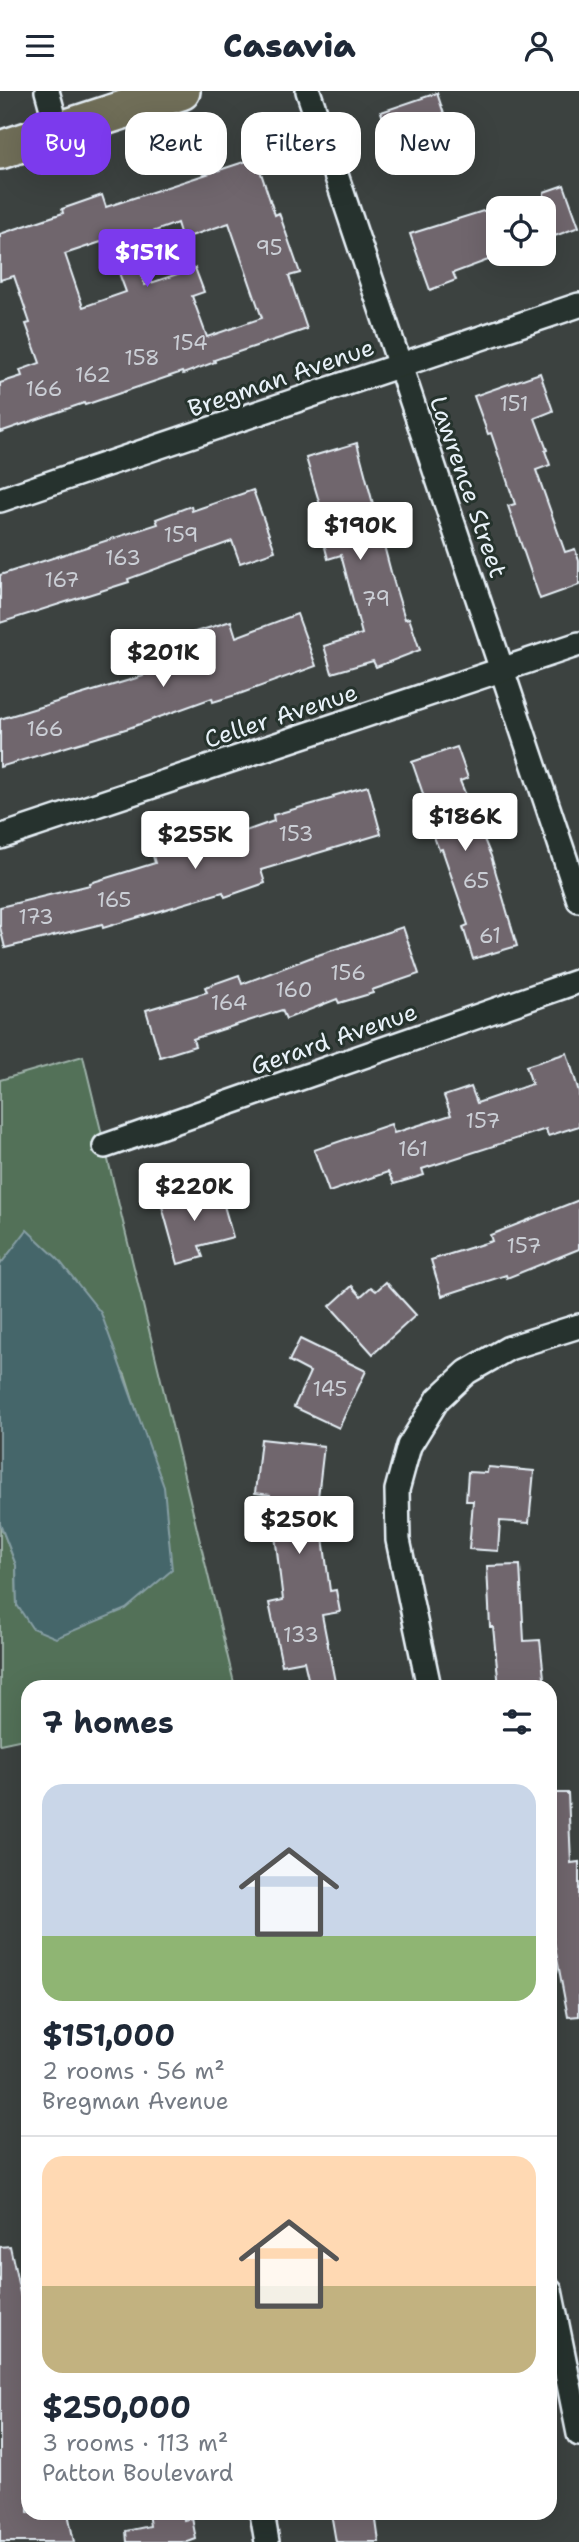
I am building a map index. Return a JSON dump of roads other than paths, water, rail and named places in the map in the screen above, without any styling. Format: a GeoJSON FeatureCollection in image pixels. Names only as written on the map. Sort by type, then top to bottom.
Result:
{"type":"FeatureCollection","features":[{"type":"Feature","properties":{"kind":"main road"},"geometry":{"type":"LineString","coordinates":[[111,114],[181,91]]}},
{"type":"Feature","properties":{"kind":"main road"},"geometry":{"type":"LineString","coordinates":[[0,150],[21,143]]}},
{"type":"Feature","properties":{"kind":"street"},"geometry":{"type":"LineString","coordinates":[[47,91],[53,112]]}},
{"type":"Feature","properties":{"kind":"street","name":"Lawrence Street"},"geometry":{"type":"LineString","coordinates":[[308,91],[579,900]]}},
{"type":"Feature","properties":{"kind":"street","name":"Bregman Avenue"},"geometry":{"type":"LineString","coordinates":[[0,500],[579,306]]}},
{"type":"Feature","properties":{"kind":"street","name":"Celler Avenue"},"geometry":{"type":"LineString","coordinates":[[0,837],[579,644]]}},
{"type":"Feature","properties":{"kind":"street","name":"Gerard Avenue"},"geometry":{"type":"LineString","coordinates":[[105,1146],[579,981]]}},
{"type":"Feature","properties":{"kind":"street"},"geometry":{"type":"LineString","coordinates":[[428,1680],[398,1540],[397,1490],[409,1446],[438,1399],[467,1372],[509,1348],[579,1327]]}},
{"type":"Feature","properties":{"kind":"street"},"geometry":{"type":"LineString","coordinates":[[557,2325],[579,2434]]}},
{"type":"Feature","properties":{"kind":"street"},"geometry":{"type":"LineString","coordinates":[[263,2520],[267,2542]]}},
{"type":"Feature","properties":{"kind":"water"},"geometry":{"type":"Polygon","coordinates":[[[27,1230],[58,1259],[101,1313],[164,1487],[172,1570],[126,1609],[56,1638],[32,1628],[17,1605],[16,1565],[0,1524],[0,1265],[27,1230]]]}}]}
